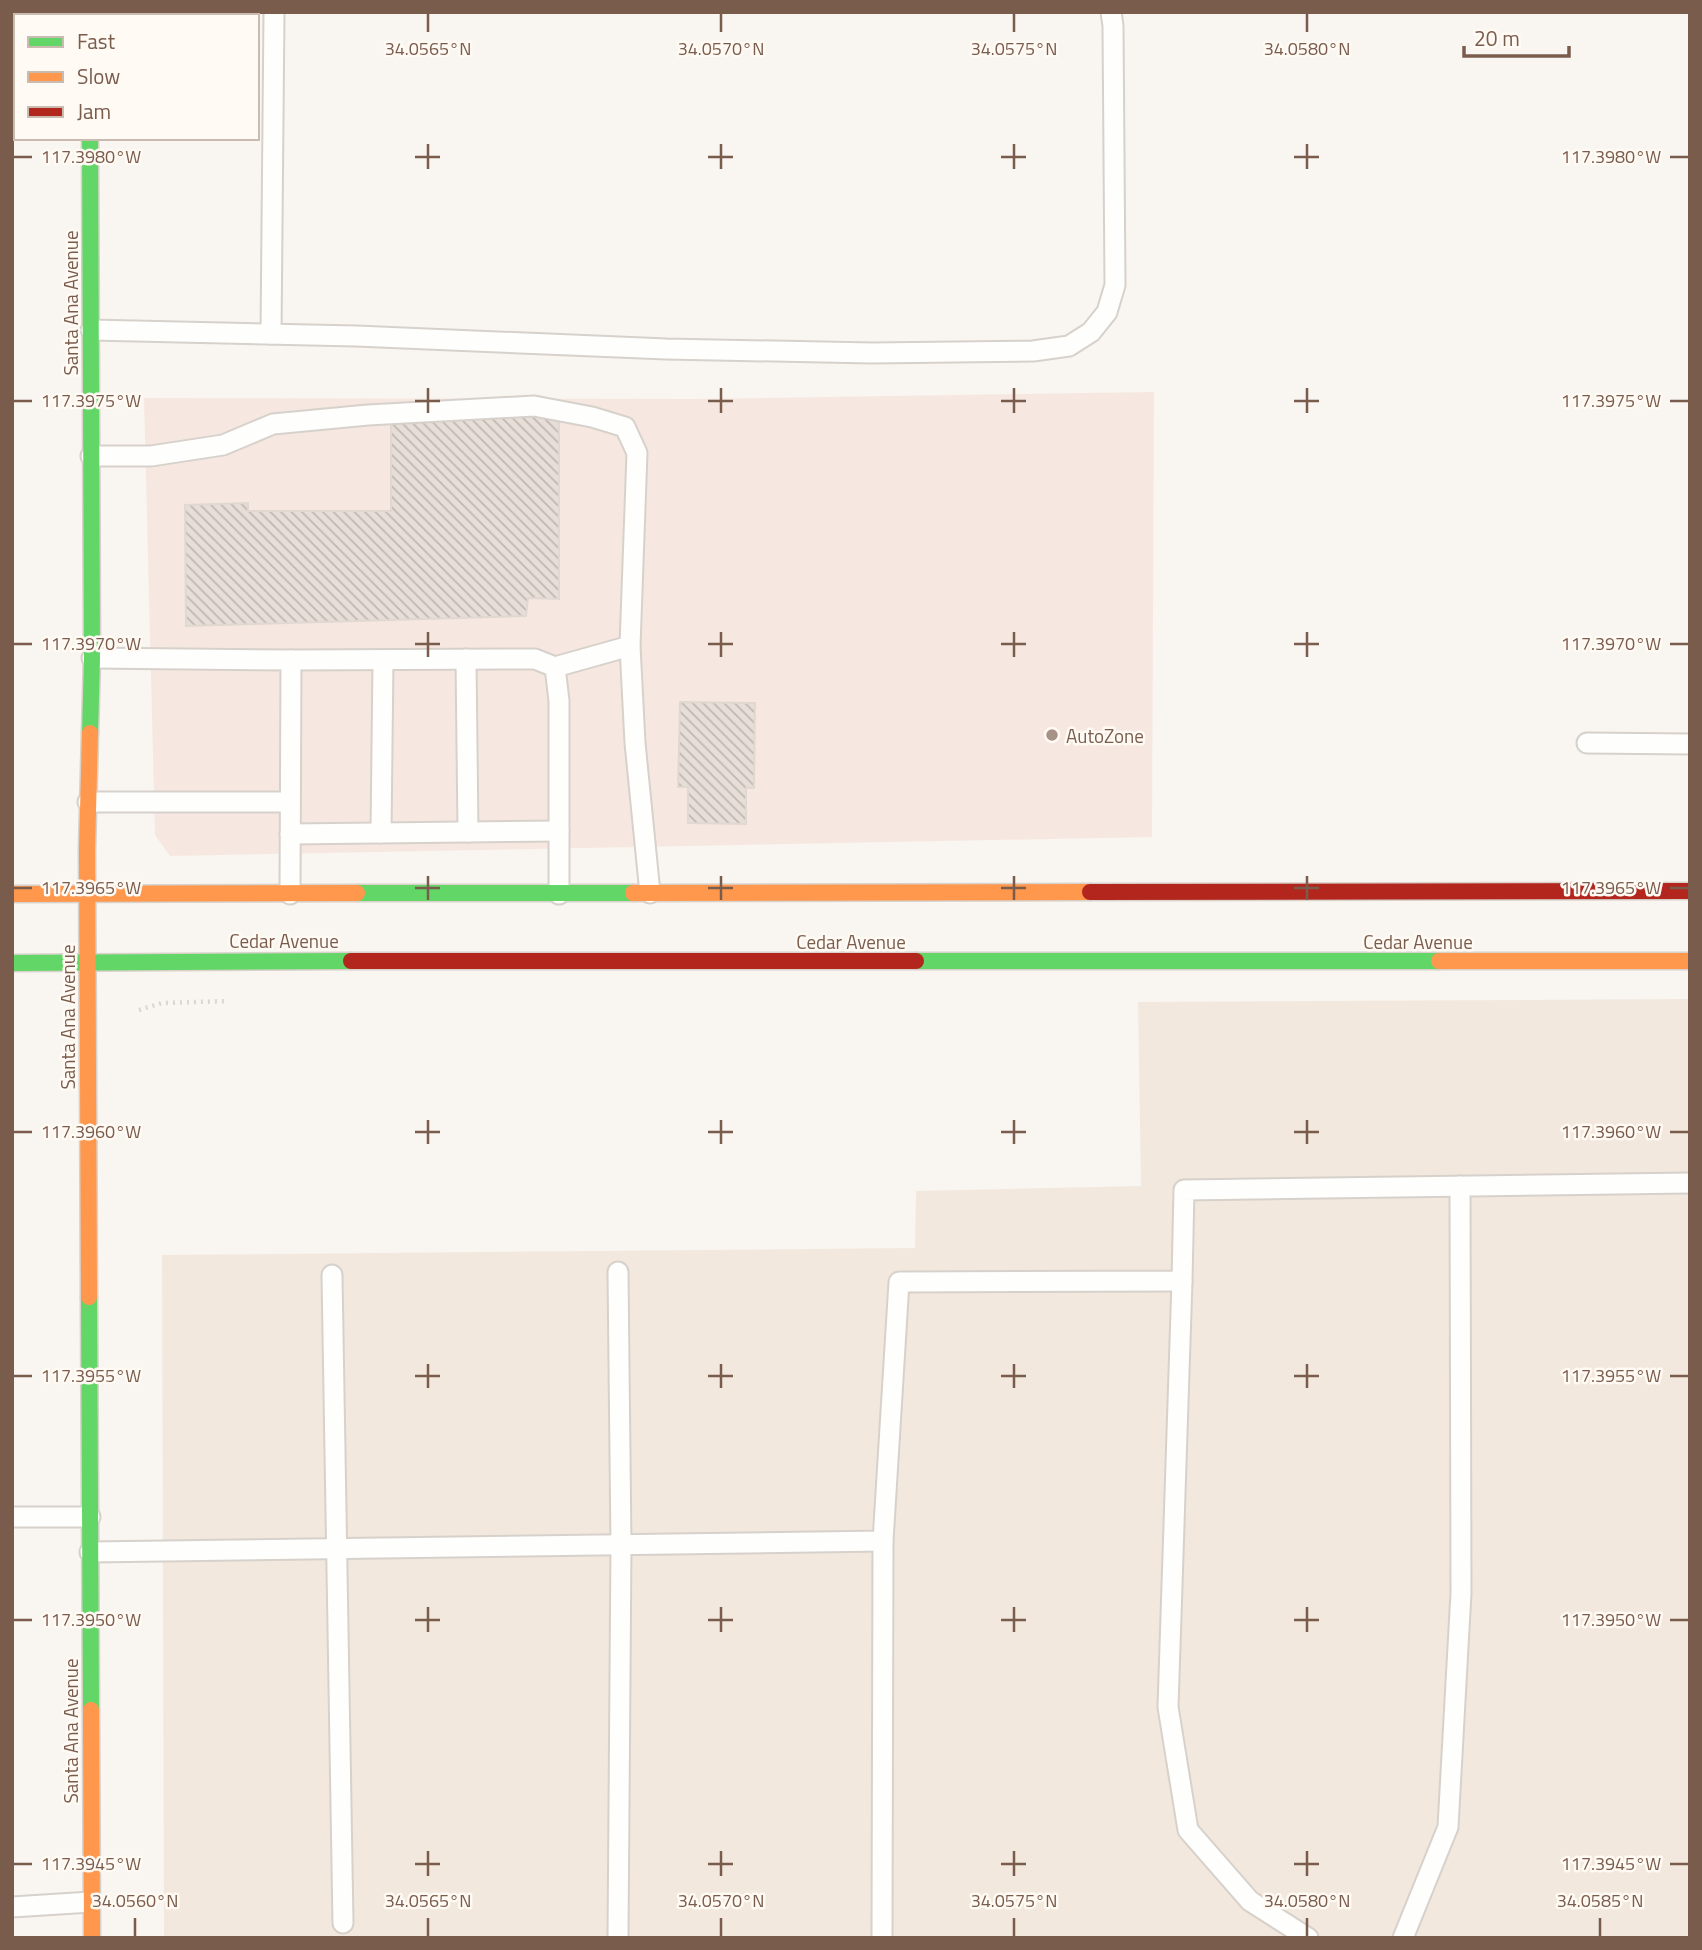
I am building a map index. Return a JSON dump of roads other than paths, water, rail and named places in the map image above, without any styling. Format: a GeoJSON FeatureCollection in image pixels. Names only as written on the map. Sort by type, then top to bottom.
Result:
{"type":"FeatureCollection","features":[{"type":"Feature","properties":{"kind":"main road","name":"Santa Ana Avenue"},"geometry":{"type":"LineString","coordinates":[[90,140],[92,657],[88,963],[92,1938]]}},
{"type":"Feature","properties":{"kind":"main road"},"geometry":{"type":"LineString","coordinates":[[12,894],[1690,891]]}},
{"type":"Feature","properties":{"kind":"main road","name":"Cedar Avenue"},"geometry":{"type":"LineString","coordinates":[[12,963],[1690,961]]}},
{"type":"Feature","properties":{"kind":"lane"},"geometry":{"type":"LineString","coordinates":[[271,334],[274,12]]}},
{"type":"Feature","properties":{"kind":"lane"},"geometry":{"type":"LineString","coordinates":[[91,330],[859,353],[1033,351],[1069,346],[1091,332],[1107,312],[1115,285],[1111,12]]}},
{"type":"Feature","properties":{"kind":"lane"},"geometry":{"type":"LineString","coordinates":[[91,456],[163,454],[223,445],[273,424],[368,415],[534,406],[592,417],[625,427],[638,453],[631,646],[635,743],[650,893]]}},
{"type":"Feature","properties":{"kind":"lane"},"geometry":{"type":"LineString","coordinates":[[92,657],[291,660],[535,659],[555,667],[631,646]]}},
{"type":"Feature","properties":{"kind":"lane"},"geometry":{"type":"LineString","coordinates":[[466,659],[468,832]]}},
{"type":"Feature","properties":{"kind":"lane"},"geometry":{"type":"LineString","coordinates":[[290,894],[291,660]]}},
{"type":"Feature","properties":{"kind":"lane"},"geometry":{"type":"LineString","coordinates":[[381,833],[383,660]]}},
{"type":"Feature","properties":{"kind":"lane"},"geometry":{"type":"LineString","coordinates":[[555,667],[559,701],[559,894]]}},
{"type":"Feature","properties":{"kind":"lane"},"geometry":{"type":"LineString","coordinates":[[1587,743],[1690,744]]}},
{"type":"Feature","properties":{"kind":"lane"},"geometry":{"type":"LineString","coordinates":[[89,802],[290,802]]}},
{"type":"Feature","properties":{"kind":"lane"},"geometry":{"type":"LineString","coordinates":[[290,834],[559,831]]}},
{"type":"Feature","properties":{"kind":"lane"},"geometry":{"type":"LineString","coordinates":[[1308,1938],[1250,1900],[1188,1830],[1168,1707],[1184,1189],[1690,1184]]}},
{"type":"Feature","properties":{"kind":"lane"},"geometry":{"type":"LineString","coordinates":[[1403,1938],[1448,1827],[1461,1593],[1460,1186]]}},
{"type":"Feature","properties":{"kind":"lane"},"geometry":{"type":"LineString","coordinates":[[618,1272],[621,1545],[618,1938]]}},
{"type":"Feature","properties":{"kind":"lane"},"geometry":{"type":"LineString","coordinates":[[332,1275],[343,1923]]}},
{"type":"Feature","properties":{"kind":"lane"},"geometry":{"type":"LineString","coordinates":[[882,1938],[883,1541],[899,1282],[1182,1281]]}},
{"type":"Feature","properties":{"kind":"lane"},"geometry":{"type":"LineString","coordinates":[[12,1517],[90,1517]]}},
{"type":"Feature","properties":{"kind":"lane"},"geometry":{"type":"LineString","coordinates":[[90,1552],[883,1541]]}},
{"type":"Feature","properties":{"kind":"lane"},"geometry":{"type":"LineString","coordinates":[[12,1907],[91,1902]]}},
{"type":"Feature","properties":{"kind":"place","name":"AutoZone"},"geometry":{"type":"Point","coordinates":[1052,735]}}]}
